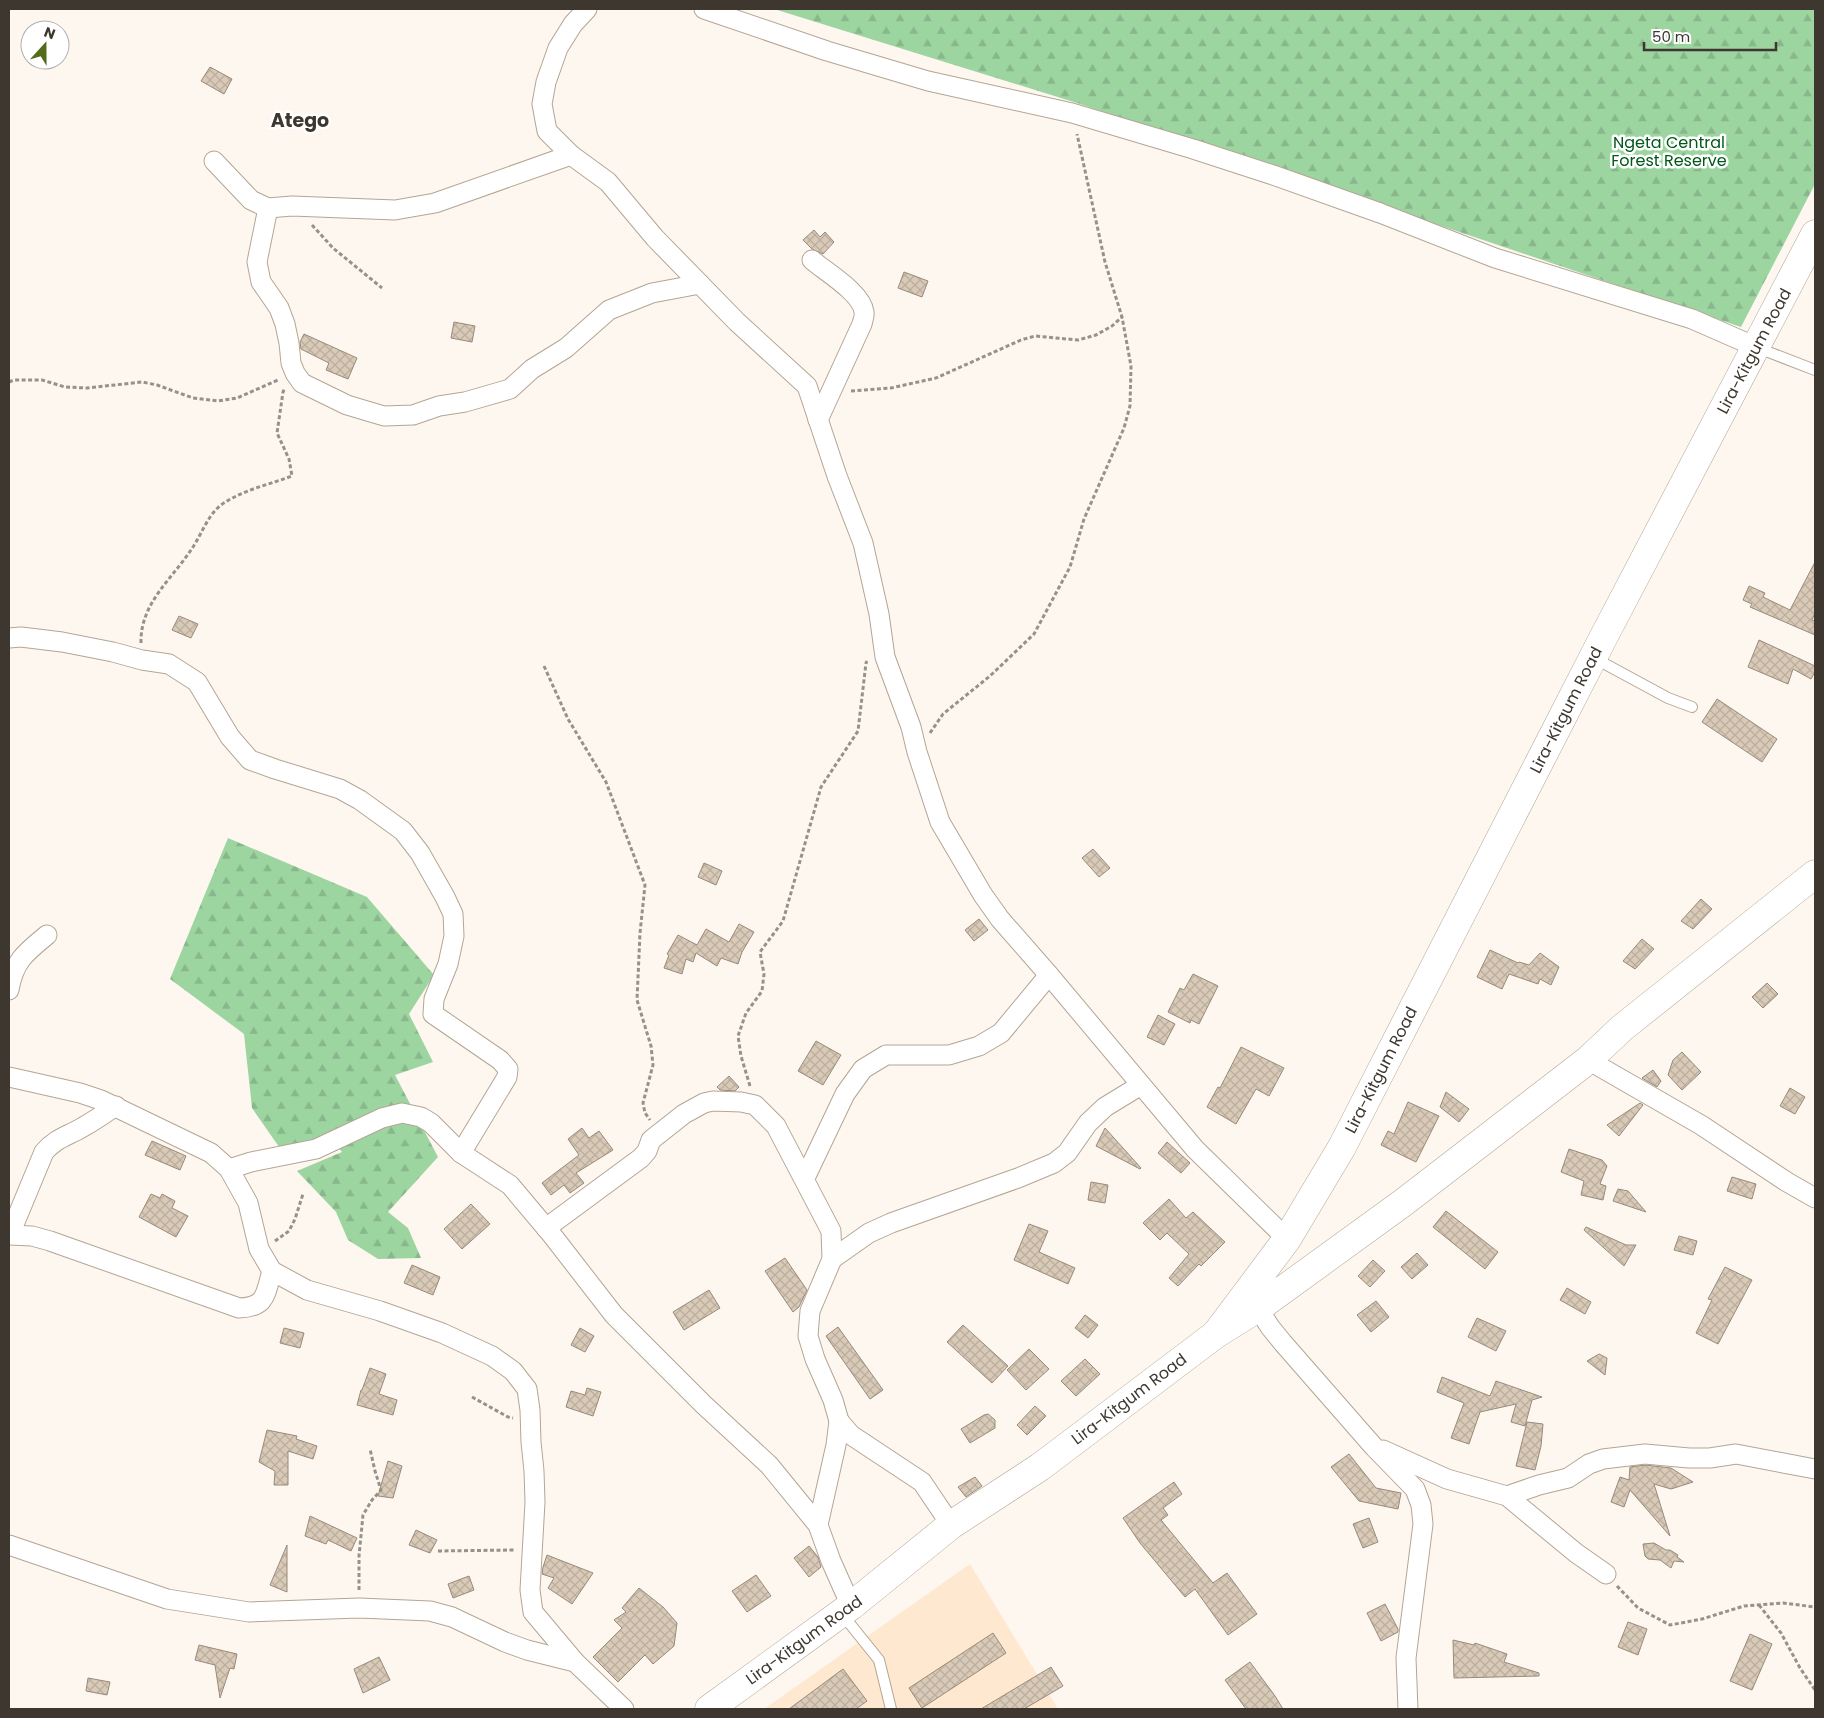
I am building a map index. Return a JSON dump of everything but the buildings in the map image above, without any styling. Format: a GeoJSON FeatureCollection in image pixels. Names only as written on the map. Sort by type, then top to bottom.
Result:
{"type":"FeatureCollection","features":[{"type":"Feature","properties":{"kind":"main road","name":"Lira-Kitgum Road"},"geometry":{"type":"LineString","coordinates":[[709,1709],[846,1610],[951,1525],[1040,1467],[1216,1334],[1287,1239],[1342,1147],[1593,657],[1815,234]]}},
{"type":"Feature","properties":{"kind":"main road"},"geometry":{"type":"LineString","coordinates":[[1216,1334],[1258,1308],[1404,1202],[1588,1060],[1622,1028],[1815,874]]}},
{"type":"Feature","properties":{"kind":"street"},"geometry":{"type":"LineString","coordinates":[[587,9],[573,24],[558,48],[546,82],[542,104],[547,131],[571,155],[608,182],[655,238],[737,322],[807,386],[863,543],[879,614],[885,657],[912,727],[917,752],[940,822],[1000,919],[1195,1149],[1287,1239]]}},
{"type":"Feature","properties":{"kind":"street"},"geometry":{"type":"LineString","coordinates":[[704,9],[828,51],[928,81],[1072,113],[1273,174],[1496,258],[1692,320],[1756,347]]}},
{"type":"Feature","properties":{"kind":"street"},"geometry":{"type":"LineString","coordinates":[[214,161],[251,200],[268,208],[292,206],[395,210],[435,203],[571,155]]}},
{"type":"Feature","properties":{"kind":"street"},"geometry":{"type":"LineString","coordinates":[[268,208],[258,262],[261,282],[279,308],[285,324],[291,363],[295,373],[302,383],[347,405],[384,416],[413,414],[438,406],[465,402],[510,389],[532,369],[566,348],[609,310],[652,293],[700,284]]}},
{"type":"Feature","properties":{"kind":"street"},"geometry":{"type":"LineString","coordinates":[[812,260],[854,293],[861,303],[864,312],[862,324],[818,420]]}},
{"type":"Feature","properties":{"kind":"street"},"geometry":{"type":"LineString","coordinates":[[9,638],[21,637],[62,642],[142,660],[169,664],[197,682],[230,737],[250,760],[340,789],[360,800],[402,831],[420,853],[446,896],[453,914],[454,936],[448,964],[434,999],[433,1014],[500,1060],[508,1069],[507,1077],[461,1153]]}},
{"type":"Feature","properties":{"kind":"street"},"geometry":{"type":"LineString","coordinates":[[9,990],[11,976],[18,962],[30,949],[47,936]]}},
{"type":"Feature","properties":{"kind":"street"},"geometry":{"type":"LineString","coordinates":[[805,1178],[844,1094],[863,1069],[886,1055],[949,1055],[979,1046],[1000,1033],[1049,975]]}},
{"type":"Feature","properties":{"kind":"street"},"geometry":{"type":"LineString","coordinates":[[1588,1060],[1700,1125],[1815,1198]]}},
{"type":"Feature","properties":{"kind":"street"},"geometry":{"type":"LineString","coordinates":[[9,1077],[80,1093],[116,1106],[211,1153],[229,1169],[248,1203],[259,1249],[272,1270],[307,1290],[348,1301],[442,1333],[492,1356],[513,1371],[527,1389],[531,1421],[535,1502],[530,1590],[533,1612],[575,1662],[624,1709]]}},
{"type":"Feature","properties":{"kind":"street"},"geometry":{"type":"LineString","coordinates":[[832,1259],[868,1233],[891,1223],[1018,1178],[1054,1163],[1067,1153],[1088,1123],[1105,1107],[1141,1085]]}},
{"type":"Feature","properties":{"kind":"street"},"geometry":{"type":"LineString","coordinates":[[546,1228],[641,1158],[651,1140],[684,1114],[704,1103],[722,1101],[755,1105],[776,1126],[805,1178],[831,1231],[832,1259],[810,1311],[808,1336],[815,1359],[833,1400],[839,1421],[836,1445],[818,1525]]}},
{"type":"Feature","properties":{"kind":"street"},"geometry":{"type":"LineString","coordinates":[[116,1106],[81,1129],[56,1140],[44,1152],[9,1234],[32,1236],[50,1241],[124,1269],[239,1308],[253,1307],[264,1299],[272,1270]]}},
{"type":"Feature","properties":{"kind":"street"},"geometry":{"type":"LineString","coordinates":[[229,1169],[251,1162],[316,1149],[382,1118],[402,1113],[420,1117],[431,1123],[461,1153],[510,1185],[614,1315],[704,1405],[770,1465],[818,1525],[846,1610]]}},
{"type":"Feature","properties":{"kind":"street"},"geometry":{"type":"LineString","coordinates":[[1258,1308],[1283,1343],[1374,1447],[1415,1489],[1422,1505],[1423,1524],[1406,1658],[1408,1709]]}},
{"type":"Feature","properties":{"kind":"street"},"geometry":{"type":"LineString","coordinates":[[839,1421],[851,1435],[922,1482],[951,1525]]}},
{"type":"Feature","properties":{"kind":"street"},"geometry":{"type":"LineString","coordinates":[[1374,1447],[1394,1454],[1447,1479],[1507,1496],[1576,1553],[1606,1574]]}},
{"type":"Feature","properties":{"kind":"street"},"geometry":{"type":"LineString","coordinates":[[1507,1496],[1568,1478],[1589,1464],[1603,1459],[1644,1454],[1696,1458],[1736,1454],[1815,1469]]}},
{"type":"Feature","properties":{"kind":"street"},"geometry":{"type":"LineString","coordinates":[[9,1545],[158,1596],[192,1604],[249,1612],[359,1608],[420,1610],[452,1617],[520,1647],[575,1662]]}},
{"type":"Feature","properties":{"kind":"lane"},"geometry":{"type":"LineString","coordinates":[[1756,347],[1815,370]]}},
{"type":"Feature","properties":{"kind":"lane"},"geometry":{"type":"LineString","coordinates":[[1593,657],[1668,698],[1692,707]]}},
{"type":"Feature","properties":{"kind":"lane"},"geometry":{"type":"LineString","coordinates":[[846,1610],[879,1660],[891,1709]]}},
{"type":"Feature","properties":{"kind":"path"},"geometry":{"type":"LineString","coordinates":[[917,752],[943,714],[990,676],[1034,634],[1070,567],[1084,519],[1124,428],[1130,406],[1131,366],[1122,317],[1105,262],[1072,113]]}},
{"type":"Feature","properties":{"kind":"path"},"geometry":{"type":"LineString","coordinates":[[292,206],[333,248],[382,288]]}},
{"type":"Feature","properties":{"kind":"path"},"geometry":{"type":"LineString","coordinates":[[831,393],[891,388],[936,378],[1021,340],[1035,336],[1078,340],[1096,335],[1112,326],[1122,317]]}},
{"type":"Feature","properties":{"kind":"path"},"geometry":{"type":"LineString","coordinates":[[9,382],[14,380],[42,380],[65,387],[86,388],[142,382],[157,384],[193,398],[218,401],[237,398],[295,373]]}},
{"type":"Feature","properties":{"kind":"path"},"geometry":{"type":"LineString","coordinates":[[142,660],[141,634],[144,620],[155,594],[192,549],[205,525],[219,507],[242,492],[269,485],[292,476],[290,459],[277,433],[283,392],[295,373]]}},
{"type":"Feature","properties":{"kind":"path"},"geometry":{"type":"LineString","coordinates":[[755,1105],[741,1056],[738,1036],[746,1013],[762,991],[764,974],[760,952],[783,921],[821,787],[858,731],[866,663],[883,641]]}},
{"type":"Feature","properties":{"kind":"path"},"geometry":{"type":"LineString","coordinates":[[544,666],[568,719],[606,782],[644,885],[637,1000],[651,1046],[652,1065],[643,1103],[645,1113],[659,1134]]}},
{"type":"Feature","properties":{"kind":"path"},"geometry":{"type":"LineString","coordinates":[[259,1249],[275,1241],[289,1230],[295,1219],[303,1194]]}},
{"type":"Feature","properties":{"kind":"path"},"geometry":{"type":"LineString","coordinates":[[472,1397],[508,1417],[531,1421]]}},
{"type":"Feature","properties":{"kind":"path"},"geometry":{"type":"LineString","coordinates":[[359,1608],[363,1515],[381,1490],[374,1471],[370,1449]]}},
{"type":"Feature","properties":{"kind":"path"},"geometry":{"type":"LineString","coordinates":[[438,1551],[532,1549]]}},
{"type":"Feature","properties":{"kind":"path"},"geometry":{"type":"LineString","coordinates":[[1606,1574],[1638,1608],[1670,1625],[1744,1606],[1783,1603],[1815,1607]]}},
{"type":"Feature","properties":{"kind":"path"},"geometry":{"type":"LineString","coordinates":[[1759,1605],[1781,1633],[1800,1668],[1815,1690]]}},
{"type":"Feature","properties":{"kind":"shaded area"},"geometry":{"type":"Polygon","coordinates":[[[970,1564],[1058,1709],[764,1709],[970,1564]]]}},
{"type":"Feature","properties":{"kind":"green space","name":"Ngeta Central Forest Reserve"},"geometry":{"type":"Polygon","coordinates":[[[774,9],[1815,9],[1815,184],[1741,327],[1077,103],[774,9]]]}},
{"type":"Feature","properties":{"kind":"green space"},"geometry":{"type":"Polygon","coordinates":[[[228,838],[367,897],[434,975],[409,1014],[433,1062],[395,1075],[438,1157],[388,1212],[408,1228],[421,1258],[378,1259],[348,1240],[336,1212],[297,1171],[342,1152],[330,1137],[284,1154],[252,1108],[244,1034],[170,979],[228,838]]]}},
{"type":"Feature","properties":{"kind":"district","name":"Atego"},"geometry":{"type":"Point","coordinates":[300,120]}}]}
